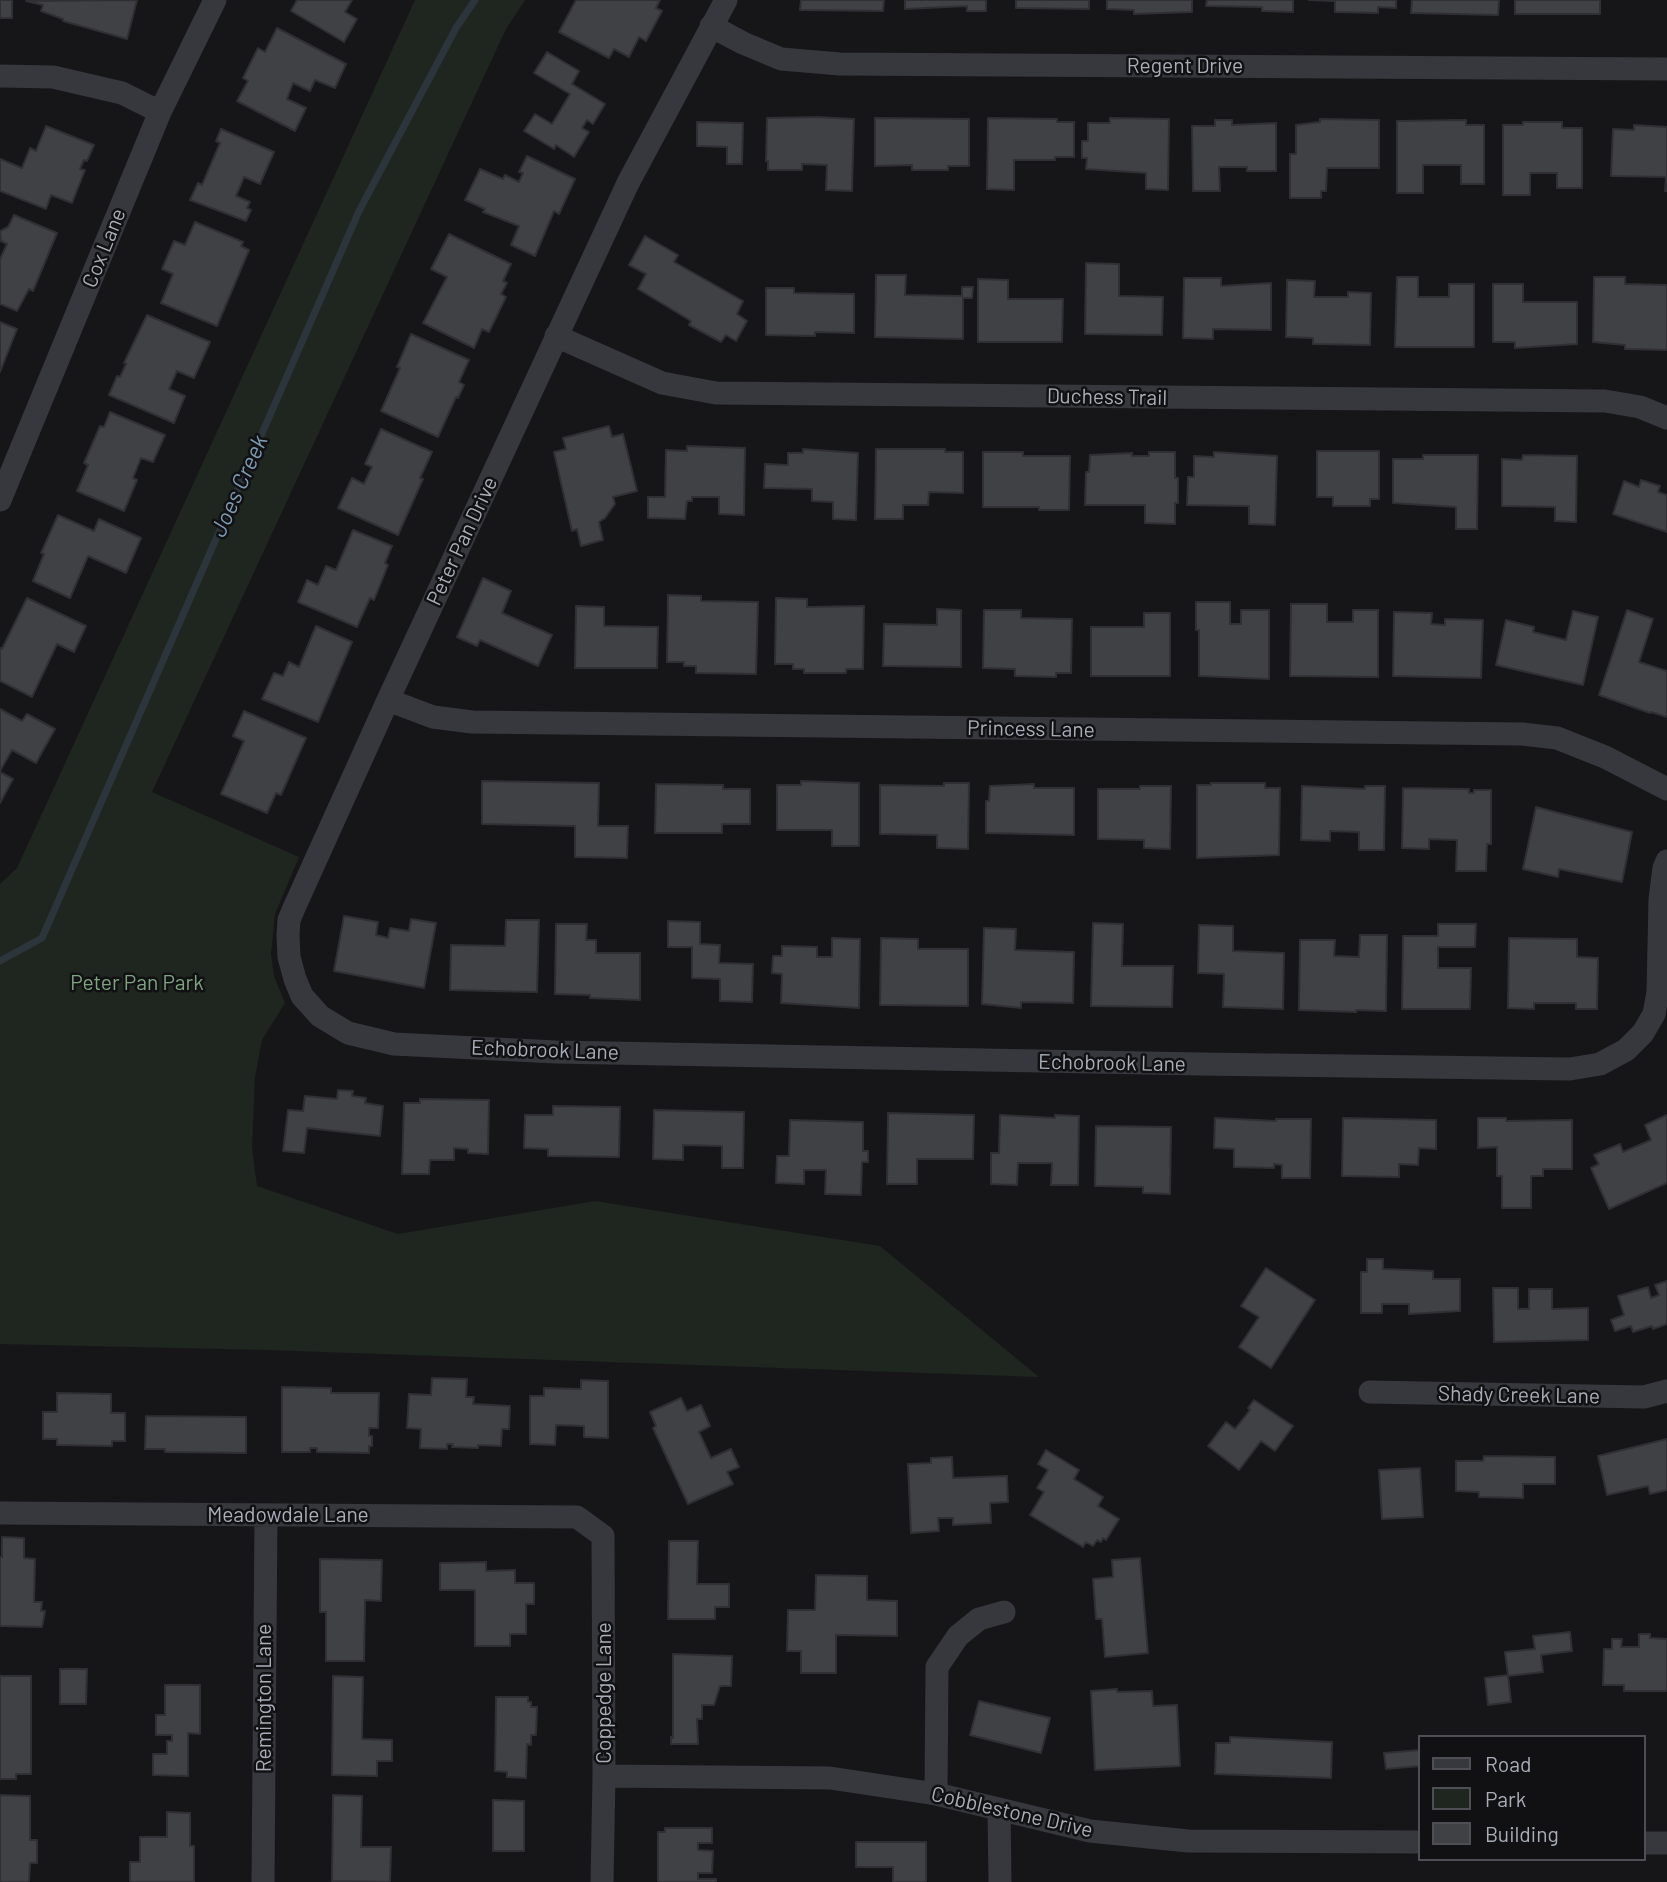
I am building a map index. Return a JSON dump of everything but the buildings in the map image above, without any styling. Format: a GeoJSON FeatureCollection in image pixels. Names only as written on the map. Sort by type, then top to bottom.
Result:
{"type":"FeatureCollection","features":[{"type":"Feature","properties":{"kind":"street","name":"Cox Lane"},"geometry":{"type":"LineString","coordinates":[[0,500],[160,112],[215,0]]}},
{"type":"Feature","properties":{"kind":"street","name":"Peter Pan Drive"},"geometry":{"type":"LineString","coordinates":[[394,1044],[348,1033],[320,1016],[302,996],[289,957],[289,920],[628,183],[726,0]]}},
{"type":"Feature","properties":{"kind":"street","name":"Regent Drive"},"geometry":{"type":"LineString","coordinates":[[710,26],[781,59],[840,64],[1667,69]]}},
{"type":"Feature","properties":{"kind":"street"},"geometry":{"type":"LineString","coordinates":[[0,76],[53,76],[122,93],[160,112]]}},
{"type":"Feature","properties":{"kind":"street","name":"Duchess Trail"},"geometry":{"type":"LineString","coordinates":[[556,336],[662,383],[716,393],[1605,401],[1640,407],[1667,418]]}},
{"type":"Feature","properties":{"kind":"street","name":"Princess Lane"},"geometry":{"type":"LineString","coordinates":[[388,700],[433,717],[472,722],[1522,734],[1557,738],[1605,757],[1667,789]]}},
{"type":"Feature","properties":{"kind":"street","name":"Echobrook Lane"},"geometry":{"type":"LineString","coordinates":[[394,1044],[556,1052],[1570,1069],[1600,1064],[1626,1050],[1643,1033],[1654,1014],[1658,992],[1660,899],[1667,861]]}},
{"type":"Feature","properties":{"kind":"street","name":"Shady Creek Lane"},"geometry":{"type":"LineString","coordinates":[[1370,1392],[1644,1397],[1667,1391]]}},
{"type":"Feature","properties":{"kind":"street","name":"Meadowdale Lane"},"geometry":{"type":"LineString","coordinates":[[0,1513],[577,1517]]}},
{"type":"Feature","properties":{"kind":"street","name":"Remington Lane"},"geometry":{"type":"LineString","coordinates":[[263,1882],[265,1515]]}},
{"type":"Feature","properties":{"kind":"street","name":"Coppedge Lane"},"geometry":{"type":"LineString","coordinates":[[577,1517],[603,1536],[602,1882]]}},
{"type":"Feature","properties":{"kind":"street"},"geometry":{"type":"LineString","coordinates":[[936,1794],[937,1667],[958,1636],[979,1619],[1004,1612]]}},
{"type":"Feature","properties":{"kind":"street","name":"Cobblestone Drive"},"geometry":{"type":"LineString","coordinates":[[604,1776],[830,1778],[936,1794],[1090,1831],[1188,1841],[1418,1842]]}},
{"type":"Feature","properties":{"kind":"street"},"geometry":{"type":"LineString","coordinates":[[999,1809],[1000,1882]]}},
{"type":"Feature","properties":{"kind":"street"},"geometry":{"type":"LineString","coordinates":[[1646,1843],[1667,1843]]}},
{"type":"Feature","properties":{"kind":"green space","name":"Peter Pan Park"},"geometry":{"type":"Polygon","coordinates":[[[415,0],[525,0],[506,29],[152,792],[299,857],[275,914],[271,954],[274,976],[285,1003],[262,1040],[255,1077],[252,1147],[257,1186],[398,1234],[595,1201],[880,1246],[1039,1377],[267,1350],[0,1344],[0,884],[17,868],[415,0]]]}},
{"type":"Feature","properties":{"kind":"waterway","name":"Joes Creek"},"geometry":{"type":"LineString","coordinates":[[0,961],[42,938],[359,211],[456,28],[475,0]]}}]}
